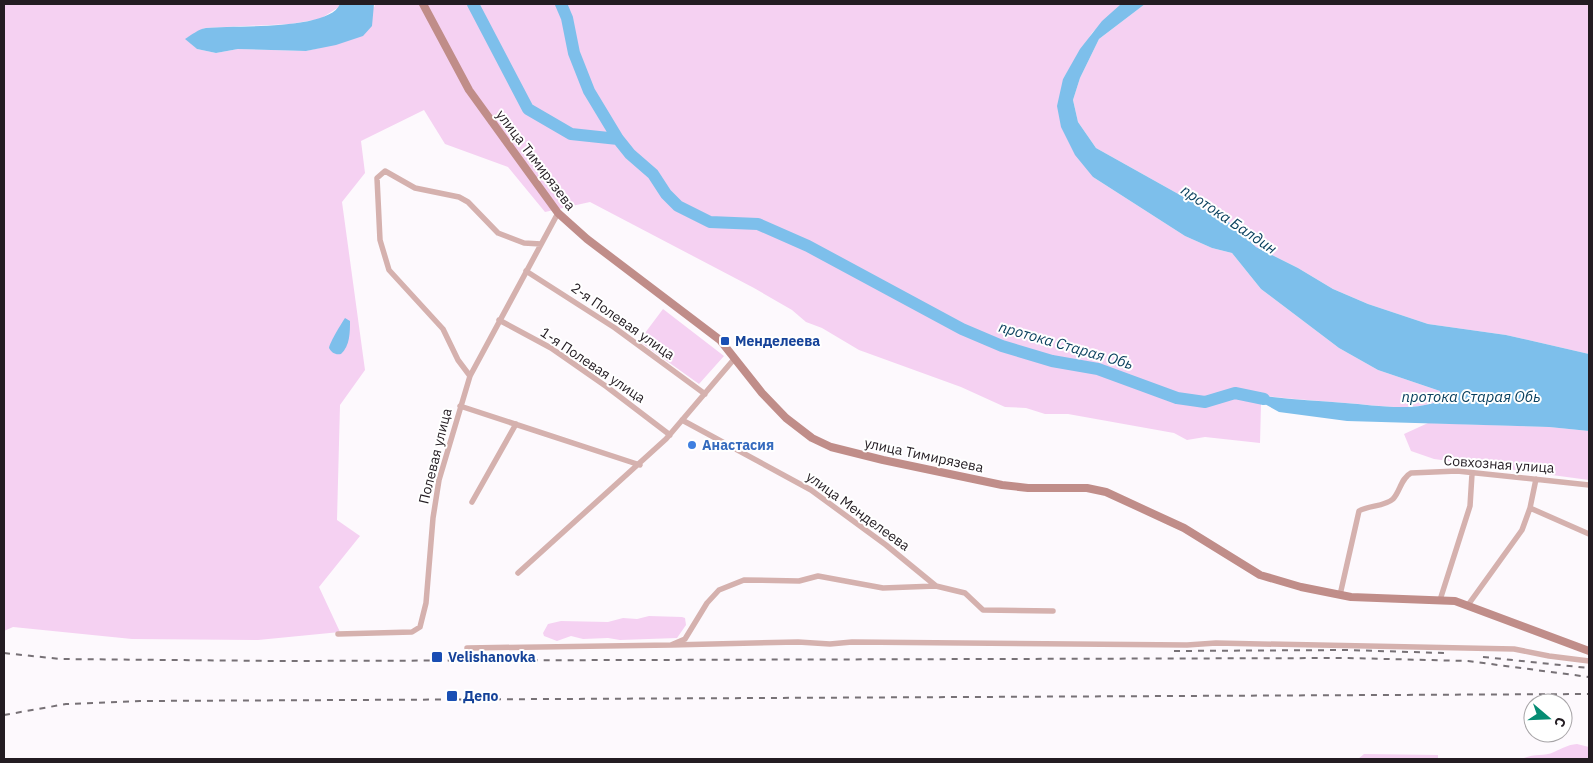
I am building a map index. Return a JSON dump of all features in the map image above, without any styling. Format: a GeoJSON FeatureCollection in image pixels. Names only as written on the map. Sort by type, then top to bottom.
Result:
{"type":"FeatureCollection","features":[{"type":"Feature","properties":{"kind":"street","name":"улица Тимирязева"},"geometry":{"type":"LineString","coordinates":[[423,4],[469,90],[558,213],[587,239],[720,340],[762,393],[786,418],[812,438],[831,446],[905,466],[1002,485],[1028,488],[1086,488],[1106,492],[1184,528],[1260,575],[1301,587],[1372,600],[1440,600],[1468,605],[1547,637],[1589,651]]}},
{"type":"Feature","properties":{"kind":"street"},"geometry":{"type":"LineString","coordinates":[[470,376],[458,360],[443,329],[389,270],[380,240],[377,178],[384,172],[415,188],[459,197],[468,202],[498,234],[511,240],[541,244]]}},
{"type":"Feature","properties":{"kind":"street","name":"Полевая улица"},"geometry":{"type":"LineString","coordinates":[[338,634],[412,632],[420,627],[426,603],[433,518],[439,480],[470,376],[558,213]]}},
{"type":"Feature","properties":{"kind":"street","name":"2-я Полевая улица"},"geometry":{"type":"LineString","coordinates":[[526,271],[615,328],[705,394]]}},
{"type":"Feature","properties":{"kind":"street","name":"1-я Полевая улица"},"geometry":{"type":"LineString","coordinates":[[499,320],[551,348],[607,387],[670,435]]}},
{"type":"Feature","properties":{"kind":"street"},"geometry":{"type":"LineString","coordinates":[[518,574],[640,465],[670,435],[735,358]]}},
{"type":"Feature","properties":{"kind":"street"},"geometry":{"type":"LineString","coordinates":[[460,406],[640,465]]}},
{"type":"Feature","properties":{"kind":"street","name":"улица Менделеева"},"geometry":{"type":"LineString","coordinates":[[682,420],[812,490],[886,544],[936,586]]}},
{"type":"Feature","properties":{"kind":"street"},"geometry":{"type":"LineString","coordinates":[[472,502],[516,424]]}},
{"type":"Feature","properties":{"kind":"street","name":"Совхозная улица"},"geometry":{"type":"LineString","coordinates":[[1340,595],[1359,511],[1386,504],[1393,499],[1407,475],[1411,473],[1457,471],[1589,485]]}},
{"type":"Feature","properties":{"kind":"street"},"geometry":{"type":"LineString","coordinates":[[1440,600],[1470,506],[1472,474]]}},
{"type":"Feature","properties":{"kind":"street"},"geometry":{"type":"LineString","coordinates":[[1468,605],[1522,530],[1530,508],[1536,479]]}},
{"type":"Feature","properties":{"kind":"street"},"geometry":{"type":"LineString","coordinates":[[1530,508],[1589,534]]}},
{"type":"Feature","properties":{"kind":"street","name":"улица Менделеева"},"geometry":{"type":"LineString","coordinates":[[671,645],[685,639],[707,603],[718,590],[744,580],[799,582],[818,576],[883,588],[936,586],[965,593],[983,610],[1053,611]]}},
{"type":"Feature","properties":{"kind":"street"},"geometry":{"type":"LineString","coordinates":[[467,648],[798,642],[830,644],[852,642],[1187,645],[1216,642],[1514,649],[1589,661]]}},
{"type":"Feature","properties":{"kind":"shaded area"},"geometry":{"type":"Polygon","coordinates":[[[4,4],[340,4],[339,7],[320,19],[290,24],[204,28],[186,39],[197,49],[216,53],[238,49],[306,51],[319,48],[375,6],[374,4],[1121,4],[1092,33],[1063,79],[1093,177],[1185,236],[1212,248],[1232,253],[1261,289],[1339,348],[1378,370],[1440,391],[1444,399],[1420,406],[1395,407],[1283,398],[1246,393],[1261,404],[1260,443],[1205,437],[1187,440],[1174,433],[1068,414],[1045,414],[1026,408],[1005,407],[961,387],[859,350],[822,328],[806,322],[792,310],[754,288],[590,202],[545,212],[508,167],[445,144],[424,110],[361,141],[365,173],[342,202],[365,370],[340,405],[337,520],[360,536],[319,587],[340,632],[258,640],[132,639],[13,627],[4,631],[4,4]]]}},
{"type":"Feature","properties":{"kind":"shaded area"},"geometry":{"type":"Polygon","coordinates":[[[1145,4],[1589,4],[1589,354],[1506,335],[1428,324],[1368,304],[1333,289],[1298,268],[1256,247],[1232,224],[1096,148],[1078,122],[1073,100],[1080,78],[1099,39],[1145,4]]]}},
{"type":"Feature","properties":{"kind":"shaded area"},"geometry":{"type":"Polygon","coordinates":[[[663,309],[724,356],[699,384],[639,341],[663,309]]]}},
{"type":"Feature","properties":{"kind":"shaded area"},"geometry":{"type":"Polygon","coordinates":[[[1428,423],[1549,427],[1589,431],[1589,480],[1434,459],[1411,451],[1404,434],[1428,423]]]}},
{"type":"Feature","properties":{"kind":"shaded area"},"geometry":{"type":"Polygon","coordinates":[[[649,616],[682,617],[685,618],[686,625],[677,638],[620,640],[608,638],[583,639],[571,636],[557,641],[544,636],[543,633],[548,624],[561,621],[608,622],[623,618],[637,619],[649,616]]]}},
{"type":"Feature","properties":{"kind":"shaded area"},"geometry":{"type":"Polygon","coordinates":[[[1577,744],[1589,747],[1589,759],[1522,759],[1550,753],[1577,744]]]}},
{"type":"Feature","properties":{"kind":"shaded area"},"geometry":{"type":"Polygon","coordinates":[[[1364,754],[1438,755],[1438,759],[1358,759],[1364,754]]]}},
{"type":"Feature","properties":{"kind":"water"},"geometry":{"type":"Polygon","coordinates":[[[340,4],[374,4],[372,26],[363,36],[336,45],[306,51],[238,49],[216,53],[197,49],[185,39],[206,28],[279,25],[318,19],[332,13],[340,4]]]}},
{"type":"Feature","properties":{"kind":"water"},"geometry":{"type":"Polygon","coordinates":[[[1121,4],[1145,4],[1099,39],[1080,78],[1073,100],[1078,122],[1096,148],[1232,224],[1256,247],[1298,268],[1333,289],[1368,304],[1428,324],[1506,335],[1589,354],[1589,431],[1549,427],[1347,421],[1279,412],[1245,393],[1282,398],[1395,407],[1421,406],[1443,399],[1440,391],[1378,370],[1339,348],[1261,289],[1232,253],[1212,248],[1185,236],[1093,177],[1075,155],[1061,127],[1057,106],[1063,79],[1080,49],[1102,21],[1121,4]]]}},
{"type":"Feature","properties":{"kind":"water"},"geometry":{"type":"Polygon","coordinates":[[[345,318],[350,321],[348,343],[341,354],[335,354],[329,348],[333,337],[345,318]]]}},
{"type":"Feature","properties":{"kind":"waterway","name":"протока Старая Обь"},"geometry":{"type":"LineString","coordinates":[[473,4],[528,109],[571,134],[618,139]]}},
{"type":"Feature","properties":{"kind":"waterway","name":"протока Старая Обь"},"geometry":{"type":"LineString","coordinates":[[561,4],[567,18],[574,53],[589,91],[618,139],[630,154],[653,174],[666,194],[678,206],[710,222],[758,224],[808,246],[962,329],[1002,346],[1052,361],[1098,369],[1177,398],[1205,402],[1235,393],[1264,399]]}},
{"type":"Feature","properties":{"kind":"railway"},"geometry":{"type":"LineString","coordinates":[[1174,651],[1346,650],[1444,653]]}},
{"type":"Feature","properties":{"kind":"railway"},"geometry":{"type":"LineString","coordinates":[[4,653],[60,659],[280,661],[1348,658],[1468,661],[1589,677]]}},
{"type":"Feature","properties":{"kind":"railway"},"geometry":{"type":"LineString","coordinates":[[1483,657],[1589,668]]}},
{"type":"Feature","properties":{"kind":"railway"},"geometry":{"type":"LineString","coordinates":[[4,715],[66,704],[140,701],[1589,694]]}},
{"type":"Feature","properties":{"kind":"place","name":"Менделеева"},"geometry":{"type":"Point","coordinates":[725,341]}},
{"type":"Feature","properties":{"kind":"place","name":"Анастасия"},"geometry":{"type":"Point","coordinates":[692,445]}},
{"type":"Feature","properties":{"kind":"place","name":"Velishanovka"},"geometry":{"type":"Point","coordinates":[437,657]}},
{"type":"Feature","properties":{"kind":"place","name":"Депо"},"geometry":{"type":"Point","coordinates":[452,696]}},
{"type":"Feature","properties":{"kind":"water label","name":"протока Балдин"},"geometry":{"type":"Point","coordinates":[1229,219]}}]}
